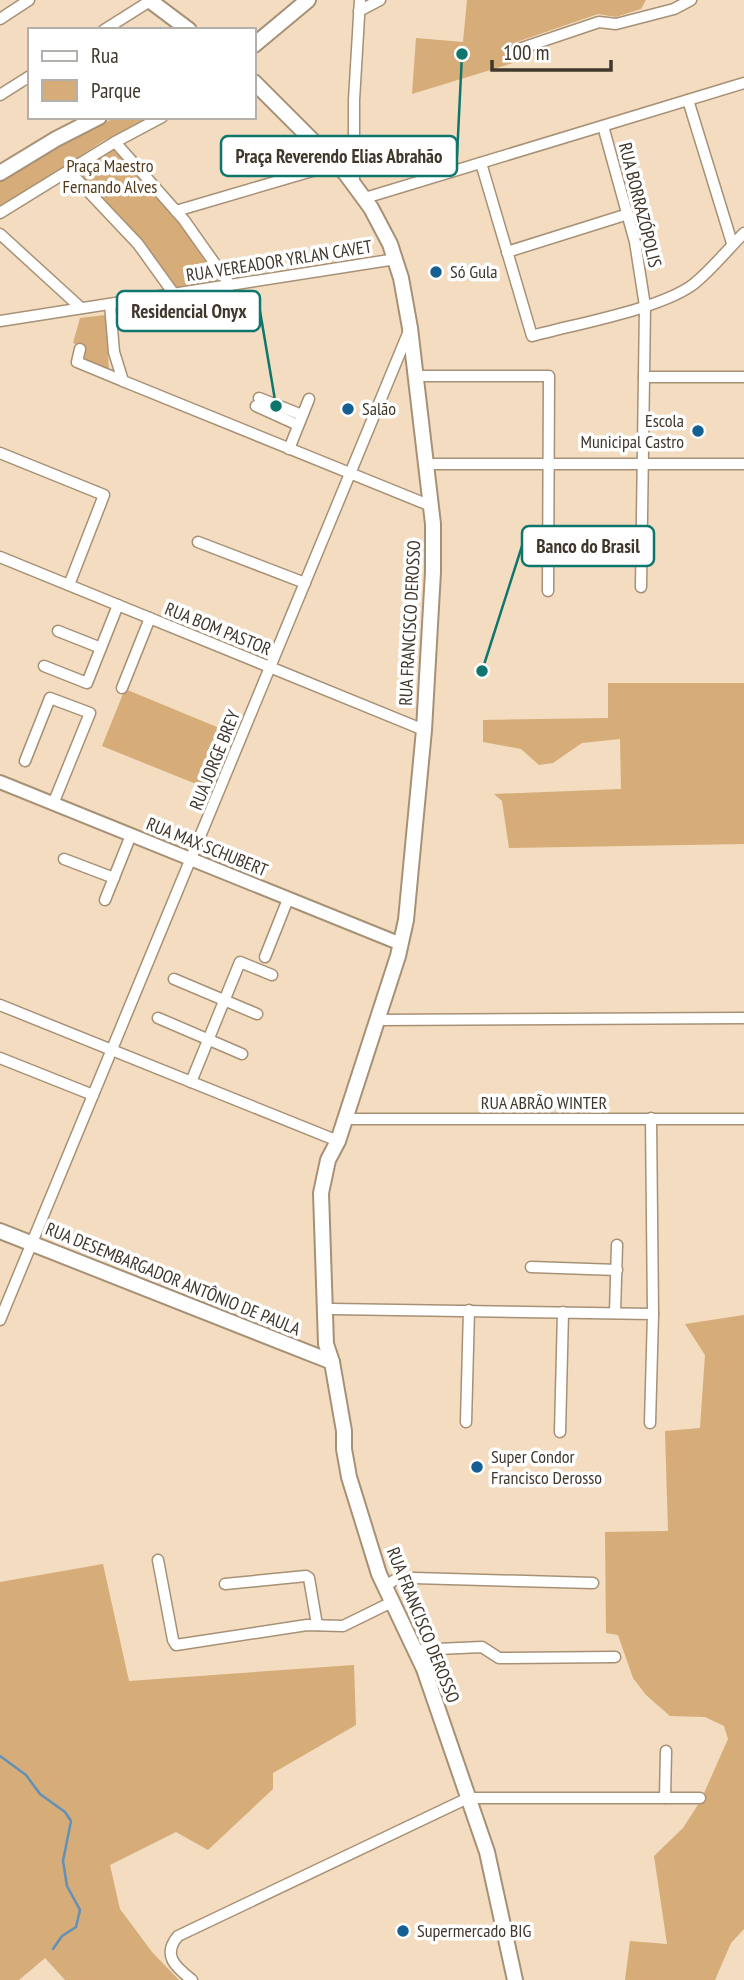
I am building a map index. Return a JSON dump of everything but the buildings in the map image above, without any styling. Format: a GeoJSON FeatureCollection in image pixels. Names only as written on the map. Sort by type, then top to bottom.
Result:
{"type":"FeatureCollection","features":[{"type":"Feature","properties":{"kind":"main road"},"geometry":{"type":"LineString","coordinates":[[149,0],[174,28]]}},
{"type":"Feature","properties":{"kind":"main road"},"geometry":{"type":"LineString","coordinates":[[149,0],[186,28]]}},
{"type":"Feature","properties":{"kind":"main road"},"geometry":{"type":"LineString","coordinates":[[256,29],[307,0]]}},
{"type":"Feature","properties":{"kind":"main road"},"geometry":{"type":"LineString","coordinates":[[256,43],[307,0]]}},
{"type":"Feature","properties":{"kind":"main road","name":"RUA FRANCISCO DEROSSO"},"geometry":{"type":"LineString","coordinates":[[256,84],[354,184],[384,231],[396,259],[410,328],[434,554],[424,730],[407,909],[401,944],[338,1141],[328,1201],[334,1345],[332,1362]]}},
{"type":"Feature","properties":{"kind":"main road","name":"RUA FRANCISCO DEROSSO"},"geometry":{"type":"LineString","coordinates":[[256,97],[281,119],[301,131]]}},
{"type":"Feature","properties":{"kind":"main road"},"geometry":{"type":"LineString","coordinates":[[0,173],[95,119]]}},
{"type":"Feature","properties":{"kind":"main road","name":"RUA FRANCISCO DEROSSO"},"geometry":{"type":"LineString","coordinates":[[338,1141],[328,1160],[320,1193],[326,1344],[332,1362],[344,1431],[349,1477],[379,1574],[424,1669],[487,1852],[515,1980]]}},
{"type":"Feature","properties":{"kind":"main road","name":"RUA DESEMBARGADOR ANTÔNIO DE PAULA"},"geometry":{"type":"LineString","coordinates":[[0,1231],[332,1362]]}},
{"type":"Feature","properties":{"kind":"street"},"geometry":{"type":"LineString","coordinates":[[0,19],[29,0]]}},
{"type":"Feature","properties":{"kind":"street"},"geometry":{"type":"LineString","coordinates":[[107,28],[149,0]]}},
{"type":"Feature","properties":{"kind":"street"},"geometry":{"type":"LineString","coordinates":[[354,184],[354,100],[360,0]]}},
{"type":"Feature","properties":{"kind":"street"},"geometry":{"type":"LineString","coordinates":[[359,11],[380,0]]}},
{"type":"Feature","properties":{"kind":"street"},"geometry":{"type":"LineString","coordinates":[[516,50],[599,22],[616,24],[674,9],[691,0]]}},
{"type":"Feature","properties":{"kind":"street"},"geometry":{"type":"LineString","coordinates":[[0,95],[28,77]]}},
{"type":"Feature","properties":{"kind":"street"},"geometry":{"type":"LineString","coordinates":[[365,198],[744,83]]}},
{"type":"Feature","properties":{"kind":"street"},"geometry":{"type":"LineString","coordinates":[[688,100],[732,243]]}},
{"type":"Feature","properties":{"kind":"street"},"geometry":{"type":"LineString","coordinates":[[0,213],[115,142],[158,119]]}},
{"type":"Feature","properties":{"kind":"street","name":"RUA BORRAZÓPOLIS"},"geometry":{"type":"LineString","coordinates":[[603,126],[639,260],[645,306],[641,587]]}},
{"type":"Feature","properties":{"kind":"street"},"geometry":{"type":"LineString","coordinates":[[115,142],[176,211],[230,285]]}},
{"type":"Feature","properties":{"kind":"street"},"geometry":{"type":"LineString","coordinates":[[481,163],[532,336],[645,306],[689,288],[744,233]]}},
{"type":"Feature","properties":{"kind":"street"},"geometry":{"type":"LineString","coordinates":[[176,211],[336,164]]}},
{"type":"Feature","properties":{"kind":"street"},"geometry":{"type":"LineString","coordinates":[[69,171],[138,244],[174,294]]}},
{"type":"Feature","properties":{"kind":"street"},"geometry":{"type":"LineString","coordinates":[[508,252],[628,214]]}},
{"type":"Feature","properties":{"kind":"street"},"geometry":{"type":"LineString","coordinates":[[0,234],[80,308]]}},
{"type":"Feature","properties":{"kind":"street","name":"RUA VEREADOR YRLAN CAVET"},"geometry":{"type":"LineString","coordinates":[[0,321],[396,259]]}},
{"type":"Feature","properties":{"kind":"street"},"geometry":{"type":"LineString","coordinates":[[110,304],[114,352],[123,381]]}},
{"type":"Feature","properties":{"kind":"street","name":"RUA JORGE BREY"},"geometry":{"type":"LineString","coordinates":[[0,1320],[410,328]]}},
{"type":"Feature","properties":{"kind":"street"},"geometry":{"type":"LineString","coordinates":[[80,349],[77,362],[431,506]]}},
{"type":"Feature","properties":{"kind":"street"},"geometry":{"type":"LineString","coordinates":[[644,377],[742,374]]}},
{"type":"Feature","properties":{"kind":"street"},"geometry":{"type":"LineString","coordinates":[[416,376],[549,376],[548,591]]}},
{"type":"Feature","properties":{"kind":"street"},"geometry":{"type":"LineString","coordinates":[[289,449],[309,399]]}},
{"type":"Feature","properties":{"kind":"street"},"geometry":{"type":"LineString","coordinates":[[257,402],[300,420]]}},
{"type":"Feature","properties":{"kind":"street"},"geometry":{"type":"LineString","coordinates":[[0,453],[104,495],[69,585]]}},
{"type":"Feature","properties":{"kind":"street"},"geometry":{"type":"LineString","coordinates":[[426,464],[744,464]]}},
{"type":"Feature","properties":{"kind":"street"},"geometry":{"type":"LineString","coordinates":[[198,541],[305,583]]}},
{"type":"Feature","properties":{"kind":"street","name":"RUA BOM PASTOR"},"geometry":{"type":"LineString","coordinates":[[0,557],[424,730]]}},
{"type":"Feature","properties":{"kind":"street"},"geometry":{"type":"LineString","coordinates":[[44,666],[88,683],[118,605]]}},
{"type":"Feature","properties":{"kind":"street"},"geometry":{"type":"LineString","coordinates":[[122,688],[150,618]]}},
{"type":"Feature","properties":{"kind":"street"},"geometry":{"type":"LineString","coordinates":[[58,631],[101,648]]}},
{"type":"Feature","properties":{"kind":"street"},"geometry":{"type":"LineString","coordinates":[[24,761],[50,698],[90,713],[53,804]]}},
{"type":"Feature","properties":{"kind":"street","name":"RUA MAX SCHUBERT"},"geometry":{"type":"LineString","coordinates":[[0,782],[401,944]]}},
{"type":"Feature","properties":{"kind":"street"},"geometry":{"type":"LineString","coordinates":[[105,900],[131,835]]}},
{"type":"Feature","properties":{"kind":"street"},"geometry":{"type":"LineString","coordinates":[[64,859],[114,878]]}},
{"type":"Feature","properties":{"kind":"street"},"geometry":{"type":"LineString","coordinates":[[265,957],[288,899]]}},
{"type":"Feature","properties":{"kind":"street"},"geometry":{"type":"LineString","coordinates":[[191,1082],[240,962],[272,975]]}},
{"type":"Feature","properties":{"kind":"street"},"geometry":{"type":"LineString","coordinates":[[174,979],[257,1014]]}},
{"type":"Feature","properties":{"kind":"street"},"geometry":{"type":"LineString","coordinates":[[0,1005],[338,1141]]}},
{"type":"Feature","properties":{"kind":"street"},"geometry":{"type":"LineString","coordinates":[[158,1018],[242,1054]]}},
{"type":"Feature","properties":{"kind":"street"},"geometry":{"type":"LineString","coordinates":[[377,1020],[744,1018]]}},
{"type":"Feature","properties":{"kind":"street"},"geometry":{"type":"LineString","coordinates":[[0,1058],[93,1095]]}},
{"type":"Feature","properties":{"kind":"street"},"geometry":{"type":"LineString","coordinates":[[650,1423],[653,1314],[651,1118]]}},
{"type":"Feature","properties":{"kind":"street","name":"RUA ABRÃO WINTER"},"geometry":{"type":"LineString","coordinates":[[345,1119],[744,1119]]}},
{"type":"Feature","properties":{"kind":"street"},"geometry":{"type":"LineString","coordinates":[[615,1313],[617,1245]]}},
{"type":"Feature","properties":{"kind":"street"},"geometry":{"type":"LineString","coordinates":[[531,1267],[617,1270]]}},
{"type":"Feature","properties":{"kind":"street"},"geometry":{"type":"LineString","coordinates":[[332,1309],[653,1314]]}},
{"type":"Feature","properties":{"kind":"street"},"geometry":{"type":"LineString","coordinates":[[466,1422],[469,1310]]}},
{"type":"Feature","properties":{"kind":"street"},"geometry":{"type":"LineString","coordinates":[[561,1432],[563,1312]]}},
{"type":"Feature","properties":{"kind":"street"},"geometry":{"type":"LineString","coordinates":[[158,1560],[176,1645],[317,1625],[346,1625],[393,1602]]}},
{"type":"Feature","properties":{"kind":"street"},"geometry":{"type":"LineString","coordinates":[[225,1584],[306,1576],[309,1578],[317,1625]]}},
{"type":"Feature","properties":{"kind":"street"},"geometry":{"type":"LineString","coordinates":[[385,1586],[398,1578],[593,1583]]}},
{"type":"Feature","properties":{"kind":"street"},"geometry":{"type":"LineString","coordinates":[[415,1650],[482,1647],[499,1658],[615,1657]]}},
{"type":"Feature","properties":{"kind":"street"},"geometry":{"type":"LineString","coordinates":[[665,1798],[666,1751]]}},
{"type":"Feature","properties":{"kind":"street"},"geometry":{"type":"LineString","coordinates":[[192,1980],[174,1966],[171,1955],[173,1942],[178,1936],[468,1798],[700,1798]]}},
{"type":"Feature","properties":{"kind":"green space"},"geometry":{"type":"Polygon","coordinates":[[[467,0],[646,0],[641,9],[616,17],[598,14],[508,45],[513,63],[412,94],[416,38],[463,42],[467,0]]]}},
{"type":"Feature","properties":{"kind":"green space"},"geometry":{"type":"Polygon","coordinates":[[[113,119],[150,119],[103,141],[0,210],[0,182],[86,131],[113,119]]]}},
{"type":"Feature","properties":{"kind":"green space","name":"Praça Maestro Fernando Alves"},"geometry":{"type":"Polygon","coordinates":[[[114,146],[173,214],[221,284],[178,290],[141,242],[75,172],[114,146]]]}},
{"type":"Feature","properties":{"kind":"green space"},"geometry":{"type":"Polygon","coordinates":[[[106,315],[109,371],[84,360],[85,347],[73,343],[80,318],[106,315]]]}},
{"type":"Feature","properties":{"kind":"green space"},"geometry":{"type":"Polygon","coordinates":[[[608,683],[744,683],[744,844],[509,848],[502,801],[494,794],[621,789],[620,739],[582,743],[553,763],[539,765],[521,749],[483,742],[483,720],[608,718],[608,683]]]}},
{"type":"Feature","properties":{"kind":"green space"},"geometry":{"type":"Polygon","coordinates":[[[125,689],[229,732],[206,788],[102,746],[125,689]]]}},
{"type":"Feature","properties":{"kind":"green space"},"geometry":{"type":"Polygon","coordinates":[[[744,1315],[744,1929],[731,1943],[715,1980],[625,1980],[630,1941],[667,1944],[654,1856],[683,1828],[701,1800],[728,1739],[724,1726],[705,1717],[670,1716],[646,1695],[633,1678],[618,1635],[606,1633],[605,1532],[668,1531],[665,1431],[700,1428],[705,1355],[685,1324],[744,1315]]]}},
{"type":"Feature","properties":{"kind":"green space"},"geometry":{"type":"Polygon","coordinates":[[[103,1564],[129,1681],[354,1665],[356,1725],[273,1773],[273,1789],[208,1850],[176,1832],[110,1865],[120,1909],[152,1952],[179,1980],[65,1980],[45,1958],[19,1980],[0,1980],[0,1582],[103,1564]]]}},
{"type":"Feature","properties":{"kind":"waterway"},"geometry":{"type":"LineString","coordinates":[[0,1756],[26,1775],[40,1794],[65,1812],[71,1821],[63,1861],[67,1886],[80,1910],[76,1927],[62,1936],[53,1949]]}},
{"type":"Feature","properties":{"kind":"place","name":"Praça Reverendo Elias Abrahão"},"geometry":{"type":"Point","coordinates":[462,54]}},
{"type":"Feature","properties":{"kind":"place","name":"Só Gula"},"geometry":{"type":"Point","coordinates":[436,272]}},
{"type":"Feature","properties":{"kind":"place","name":"Residencial Onyx"},"geometry":{"type":"Point","coordinates":[276,406]}},
{"type":"Feature","properties":{"kind":"place","name":"Salão"},"geometry":{"type":"Point","coordinates":[348,409]}},
{"type":"Feature","properties":{"kind":"place","name":"Escola Municipal Castro"},"geometry":{"type":"Point","coordinates":[698,431]}},
{"type":"Feature","properties":{"kind":"place","name":"Banco do Brasil"},"geometry":{"type":"Point","coordinates":[482,671]}},
{"type":"Feature","properties":{"kind":"place","name":"Super Condor Francisco Derosso"},"geometry":{"type":"Point","coordinates":[477,1467]}},
{"type":"Feature","properties":{"kind":"place","name":"Supermercado BIG"},"geometry":{"type":"Point","coordinates":[403,1931]}}]}
